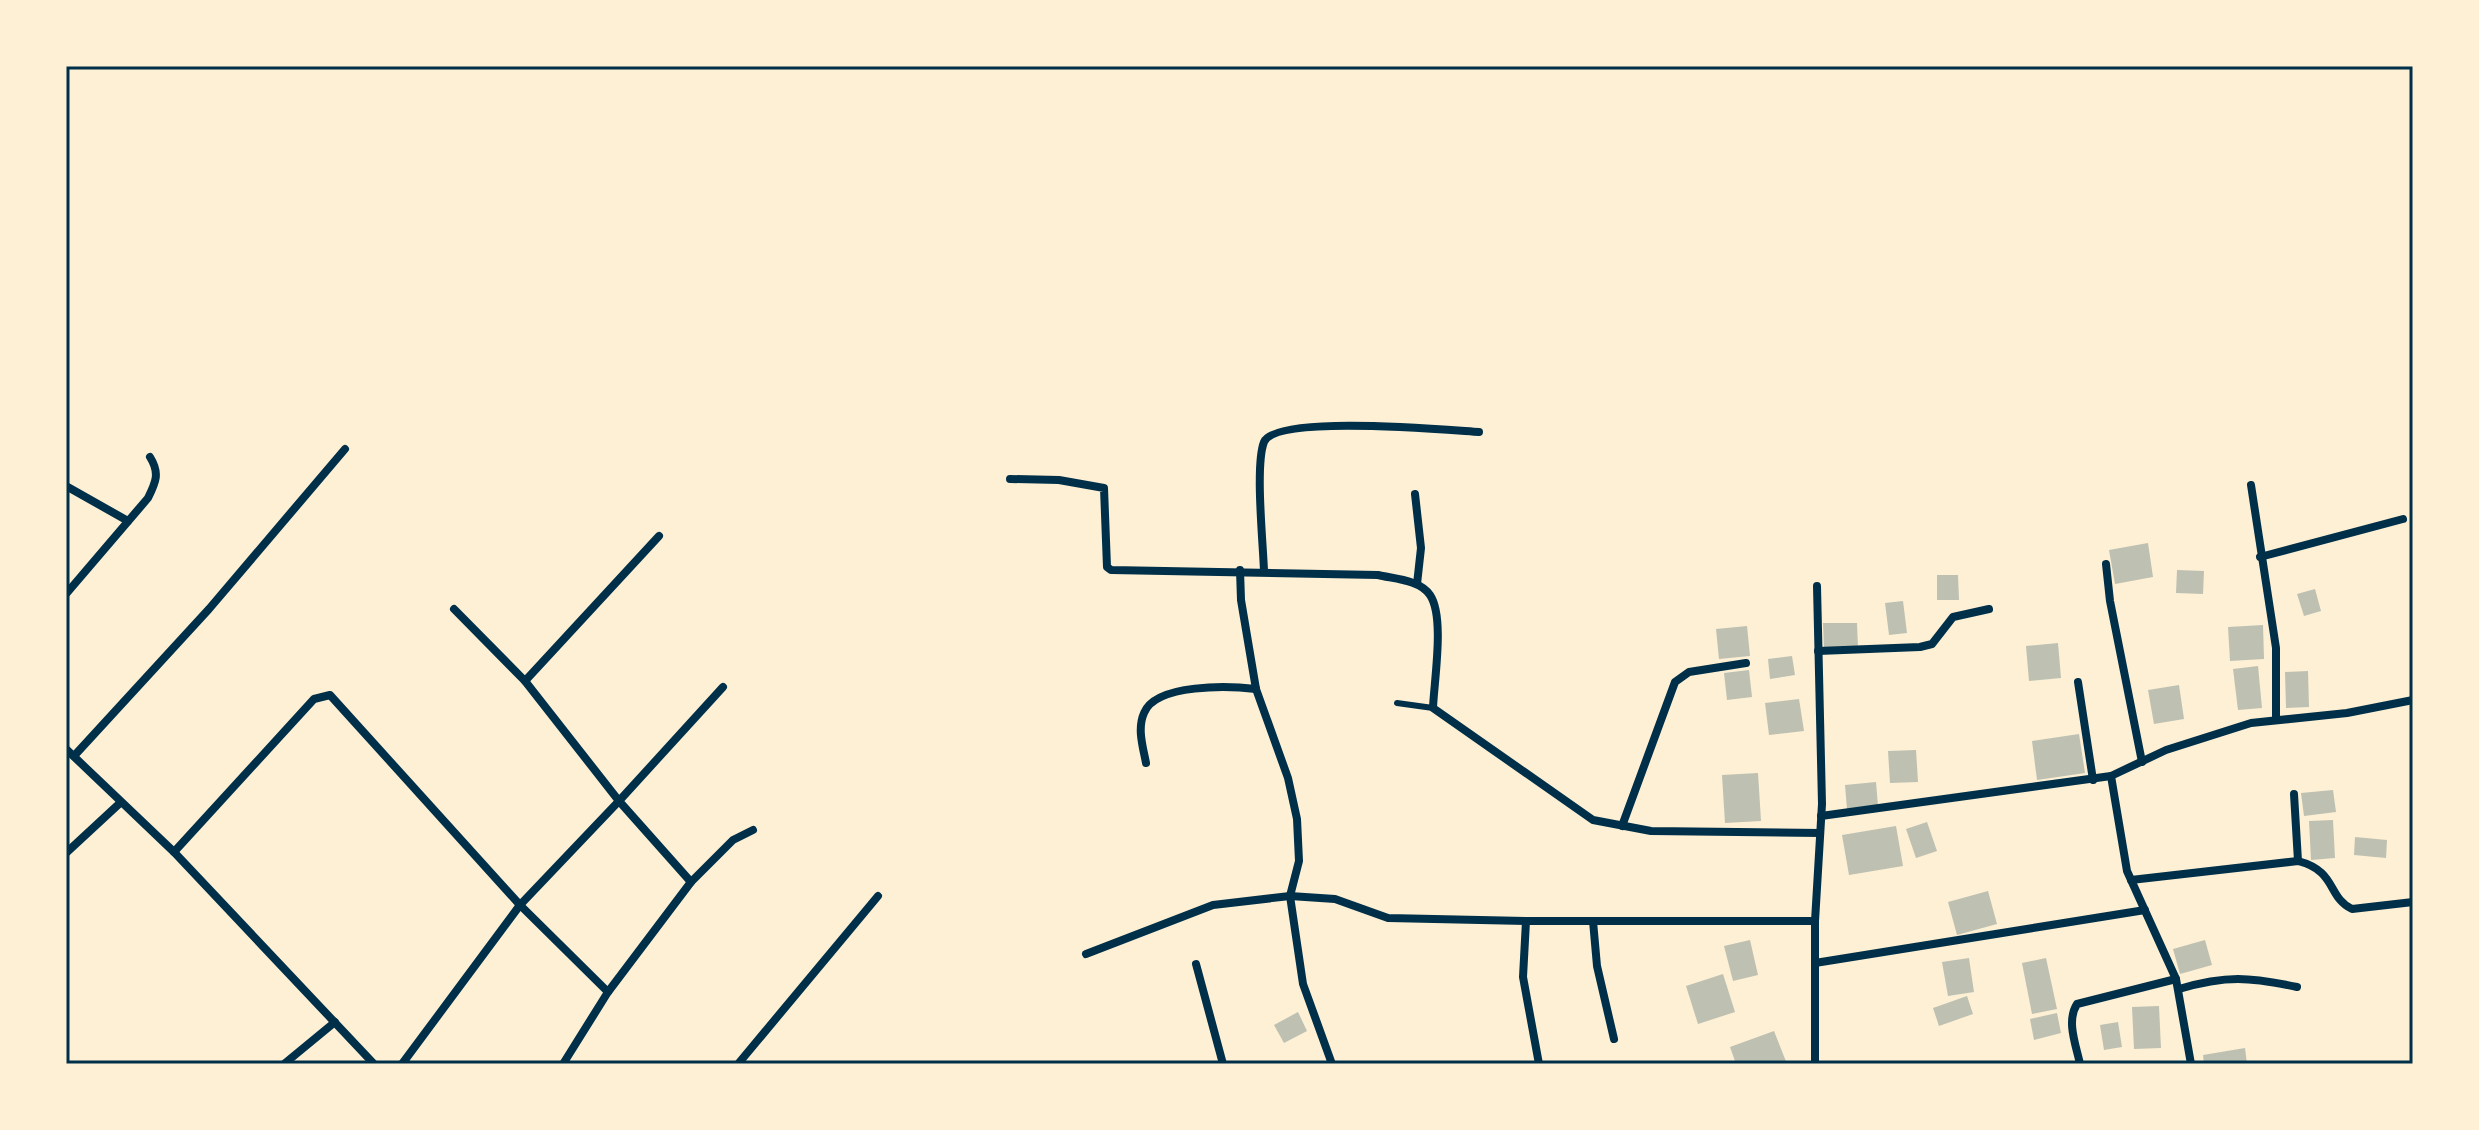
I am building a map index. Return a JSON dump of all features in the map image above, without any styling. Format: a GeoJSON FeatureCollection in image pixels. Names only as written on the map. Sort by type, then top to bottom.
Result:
{"type":"FeatureCollection","features":[{"type":"Feature","properties":{"kind":"street"},"geometry":{"type":"LineString","coordinates":[[1264,571],[1261,459],[1267,437],[1276,430],[1296,427],[1393,427],[1479,432]]}},
{"type":"Feature","properties":{"kind":"street"},"geometry":{"type":"LineString","coordinates":[[74,756],[209,609],[345,449]]}},
{"type":"Feature","properties":{"kind":"street"},"geometry":{"type":"LineString","coordinates":[[66,594],[128,521],[157,481],[157,468],[150,457]]}},
{"type":"Feature","properties":{"kind":"street"},"geometry":{"type":"LineString","coordinates":[[1010,479],[1059,480],[1104,488],[1107,567],[1111,570],[1240,570],[1378,575],[1417,584],[1431,596],[1437,625],[1433,708],[1593,820],[1651,831],[1820,833]]}},
{"type":"Feature","properties":{"kind":"street"},"geometry":{"type":"LineString","coordinates":[[2251,485],[2276,648],[2276,720]]}},
{"type":"Feature","properties":{"kind":"street"},"geometry":{"type":"LineString","coordinates":[[66,486],[128,521]]}},
{"type":"Feature","properties":{"kind":"street"},"geometry":{"type":"LineString","coordinates":[[1415,494],[1421,548],[1417,584]]}},
{"type":"Feature","properties":{"kind":"street"},"geometry":{"type":"LineString","coordinates":[[2260,557],[2403,519]]}},
{"type":"Feature","properties":{"kind":"street"},"geometry":{"type":"LineString","coordinates":[[525,681],[659,536]]}},
{"type":"Feature","properties":{"kind":"street"},"geometry":{"type":"LineString","coordinates":[[2106,564],[2110,601],[2142,762]]}},
{"type":"Feature","properties":{"kind":"street"},"geometry":{"type":"LineString","coordinates":[[1240,570],[1241,600],[1256,689],[1288,778],[1297,819],[1299,861],[1290,896],[1303,984],[1332,1064]]}},
{"type":"Feature","properties":{"kind":"street"},"geometry":{"type":"LineString","coordinates":[[1815,1064],[1815,921],[1821,816],[1817,586]]}},
{"type":"Feature","properties":{"kind":"street"},"geometry":{"type":"LineString","coordinates":[[454,609],[525,681],[619,801],[691,882]]}},
{"type":"Feature","properties":{"kind":"street"},"geometry":{"type":"LineString","coordinates":[[1818,651],[1920,647],[1932,644],[1953,617],[1989,609]]}},
{"type":"Feature","properties":{"kind":"street"},"geometry":{"type":"LineString","coordinates":[[1622,826],[1675,682],[1689,672],[1746,663]]}},
{"type":"Feature","properties":{"kind":"street"},"geometry":{"type":"LineString","coordinates":[[2078,682],[2093,780]]}},
{"type":"Feature","properties":{"kind":"street"},"geometry":{"type":"LineString","coordinates":[[1146,763],[1140,733],[1143,714],[1156,699],[1181,691],[1227,685],[1256,689]]}},
{"type":"Feature","properties":{"kind":"street"},"geometry":{"type":"LineString","coordinates":[[402,1064],[520,905],[723,687]]}},
{"type":"Feature","properties":{"kind":"street"},"geometry":{"type":"LineString","coordinates":[[174,852],[314,699],[330,695],[520,905],[608,992]]}},
{"type":"Feature","properties":{"kind":"street"},"geometry":{"type":"LineString","coordinates":[[1821,816],[2093,780],[2111,776],[2166,750],[2251,723],[2347,713],[2413,700]]}},
{"type":"Feature","properties":{"kind":"street"},"geometry":{"type":"LineString","coordinates":[[66,749],[174,852],[374,1064]]}},
{"type":"Feature","properties":{"kind":"street"},"geometry":{"type":"LineString","coordinates":[[2111,776],[2118,832],[2131,880],[2177,984],[2191,1064]]}},
{"type":"Feature","properties":{"kind":"street"},"geometry":{"type":"LineString","coordinates":[[2294,794],[2298,861]]}},
{"type":"Feature","properties":{"kind":"street"},"geometry":{"type":"LineString","coordinates":[[66,853],[120,803]]}},
{"type":"Feature","properties":{"kind":"street"},"geometry":{"type":"LineString","coordinates":[[563,1064],[608,992],[691,882],[733,840],[753,830]]}},
{"type":"Feature","properties":{"kind":"street"},"geometry":{"type":"LineString","coordinates":[[2131,880],[2298,861],[2327,875],[2344,905],[2352,909],[2413,902]]}},
{"type":"Feature","properties":{"kind":"street"},"geometry":{"type":"LineString","coordinates":[[738,1064],[878,896]]}},
{"type":"Feature","properties":{"kind":"street"},"geometry":{"type":"LineString","coordinates":[[1086,954],[1213,905],[1290,896],[1335,899],[1388,918],[1815,921]]}},
{"type":"Feature","properties":{"kind":"street"},"geometry":{"type":"LineString","coordinates":[[1815,963],[2145,910]]}},
{"type":"Feature","properties":{"kind":"street"},"geometry":{"type":"LineString","coordinates":[[1526,921],[1523,977],[1539,1064]]}},
{"type":"Feature","properties":{"kind":"street"},"geometry":{"type":"LineString","coordinates":[[1593,921],[1597,966],[1614,1039]]}},
{"type":"Feature","properties":{"kind":"street"},"geometry":{"type":"LineString","coordinates":[[1196,964],[1223,1064]]}},
{"type":"Feature","properties":{"kind":"street"},"geometry":{"type":"LineString","coordinates":[[2080,1064],[2072,1026],[2072,1012],[2077,1004],[2219,977],[2249,976],[2297,987]]}},
{"type":"Feature","properties":{"kind":"street"},"geometry":{"type":"LineString","coordinates":[[284,1064],[335,1022]]}},
{"type":"Feature","properties":{"kind":"lane"},"geometry":{"type":"LineString","coordinates":[[1397,703],[1433,708]]}},
{"type":"Feature","properties":{"kind":"building"},"geometry":{"type":"Polygon","coordinates":[[[2148,543],[2153,577],[2115,584],[2109,550],[2148,543]]]}},
{"type":"Feature","properties":{"kind":"building"},"geometry":{"type":"Polygon","coordinates":[[[2177,570],[2204,571],[2203,594],[2176,593],[2177,570]]]}},
{"type":"Feature","properties":{"kind":"building"},"geometry":{"type":"Polygon","coordinates":[[[1937,575],[1958,575],[1959,600],[1937,600],[1937,575]]]}},
{"type":"Feature","properties":{"kind":"building"},"geometry":{"type":"Polygon","coordinates":[[[2315,589],[2321,611],[2304,616],[2297,594],[2315,589]]]}},
{"type":"Feature","properties":{"kind":"building"},"geometry":{"type":"Polygon","coordinates":[[[1903,601],[1907,633],[1889,635],[1885,603],[1903,601]]]}},
{"type":"Feature","properties":{"kind":"building"},"geometry":{"type":"Polygon","coordinates":[[[1823,623],[1857,623],[1858,648],[1824,649],[1823,623]]]}},
{"type":"Feature","properties":{"kind":"building"},"geometry":{"type":"Polygon","coordinates":[[[2263,625],[2264,659],[2230,661],[2228,627],[2263,625]]]}},
{"type":"Feature","properties":{"kind":"building"},"geometry":{"type":"Polygon","coordinates":[[[1747,626],[1750,656],[1719,659],[1716,629],[1747,626]]]}},
{"type":"Feature","properties":{"kind":"building"},"geometry":{"type":"Polygon","coordinates":[[[2058,643],[2061,678],[2029,681],[2026,646],[2058,643]]]}},
{"type":"Feature","properties":{"kind":"building"},"geometry":{"type":"Polygon","coordinates":[[[1792,656],[1795,675],[1770,679],[1768,659],[1792,656]]]}},
{"type":"Feature","properties":{"kind":"building"},"geometry":{"type":"Polygon","coordinates":[[[2258,666],[2262,708],[2238,710],[2233,669],[2258,666]]]}},
{"type":"Feature","properties":{"kind":"building"},"geometry":{"type":"Polygon","coordinates":[[[1749,670],[1752,697],[1727,700],[1724,673],[1749,670]]]}},
{"type":"Feature","properties":{"kind":"building"},"geometry":{"type":"Polygon","coordinates":[[[2308,671],[2309,707],[2286,708],[2285,672],[2308,671]]]}},
{"type":"Feature","properties":{"kind":"building"},"geometry":{"type":"Polygon","coordinates":[[[2179,685],[2184,719],[2154,724],[2148,690],[2179,685]]]}},
{"type":"Feature","properties":{"kind":"building"},"geometry":{"type":"Polygon","coordinates":[[[1799,699],[1804,731],[1769,735],[1765,703],[1799,699]]]}},
{"type":"Feature","properties":{"kind":"building"},"geometry":{"type":"Polygon","coordinates":[[[2079,734],[2085,773],[2037,780],[2032,741],[2079,734]]]}},
{"type":"Feature","properties":{"kind":"building"},"geometry":{"type":"Polygon","coordinates":[[[1916,750],[1918,782],[1890,783],[1888,751],[1916,750]]]}},
{"type":"Feature","properties":{"kind":"building"},"geometry":{"type":"Polygon","coordinates":[[[1758,773],[1761,821],[1725,823],[1722,775],[1758,773]]]}},
{"type":"Feature","properties":{"kind":"building"},"geometry":{"type":"Polygon","coordinates":[[[1876,782],[1878,806],[1847,809],[1845,785],[1876,782]]]}},
{"type":"Feature","properties":{"kind":"building"},"geometry":{"type":"Polygon","coordinates":[[[2333,790],[2336,812],[2304,816],[2301,793],[2333,790]]]}},
{"type":"Feature","properties":{"kind":"building"},"geometry":{"type":"Polygon","coordinates":[[[2333,820],[2335,858],[2311,860],[2309,821],[2333,820]]]}},
{"type":"Feature","properties":{"kind":"building"},"geometry":{"type":"Polygon","coordinates":[[[1927,822],[1937,851],[1916,858],[1906,829],[1927,822]]]}},
{"type":"Feature","properties":{"kind":"building"},"geometry":{"type":"Polygon","coordinates":[[[1896,826],[1903,866],[1849,875],[1842,835],[1896,826]]]}},
{"type":"Feature","properties":{"kind":"building"},"geometry":{"type":"Polygon","coordinates":[[[2355,837],[2387,840],[2386,858],[2354,855],[2355,837]]]}},
{"type":"Feature","properties":{"kind":"building"},"geometry":{"type":"Polygon","coordinates":[[[1988,891],[1997,924],[1957,935],[1948,902],[1988,891]]]}},
{"type":"Feature","properties":{"kind":"building"},"geometry":{"type":"Polygon","coordinates":[[[1750,940],[1758,975],[1733,981],[1724,946],[1750,940]]]}},
{"type":"Feature","properties":{"kind":"building"},"geometry":{"type":"Polygon","coordinates":[[[2205,940],[2212,965],[2180,974],[2173,949],[2205,940]]]}},
{"type":"Feature","properties":{"kind":"building"},"geometry":{"type":"Polygon","coordinates":[[[1969,958],[1974,992],[1948,996],[1942,962],[1969,958]]]}},
{"type":"Feature","properties":{"kind":"building"},"geometry":{"type":"Polygon","coordinates":[[[2046,958],[2057,1009],[2032,1014],[2022,963],[2046,958]]]}},
{"type":"Feature","properties":{"kind":"building"},"geometry":{"type":"Polygon","coordinates":[[[1723,974],[1735,1012],[1698,1024],[1686,986],[1723,974]]]}},
{"type":"Feature","properties":{"kind":"building"},"geometry":{"type":"Polygon","coordinates":[[[1967,996],[1973,1014],[1939,1026],[1933,1008],[1967,996]]]}},
{"type":"Feature","properties":{"kind":"building"},"geometry":{"type":"Polygon","coordinates":[[[2159,1006],[2161,1048],[2134,1049],[2132,1007],[2159,1006]]]}},
{"type":"Feature","properties":{"kind":"building"},"geometry":{"type":"Polygon","coordinates":[[[1298,1012],[1307,1031],[1284,1043],[1274,1025],[1298,1012]]]}},
{"type":"Feature","properties":{"kind":"building"},"geometry":{"type":"Polygon","coordinates":[[[2057,1013],[2061,1033],[2034,1040],[2030,1019],[2057,1013]]]}},
{"type":"Feature","properties":{"kind":"building"},"geometry":{"type":"Polygon","coordinates":[[[2118,1022],[2122,1047],[2104,1050],[2100,1025],[2118,1022]]]}},
{"type":"Feature","properties":{"kind":"building"},"geometry":{"type":"Polygon","coordinates":[[[1774,1031],[1787,1064],[1736,1064],[1730,1047],[1774,1031]]]}},
{"type":"Feature","properties":{"kind":"building"},"geometry":{"type":"Polygon","coordinates":[[[2245,1048],[2247,1064],[2204,1064],[2203,1055],[2245,1048]]]}}]}
